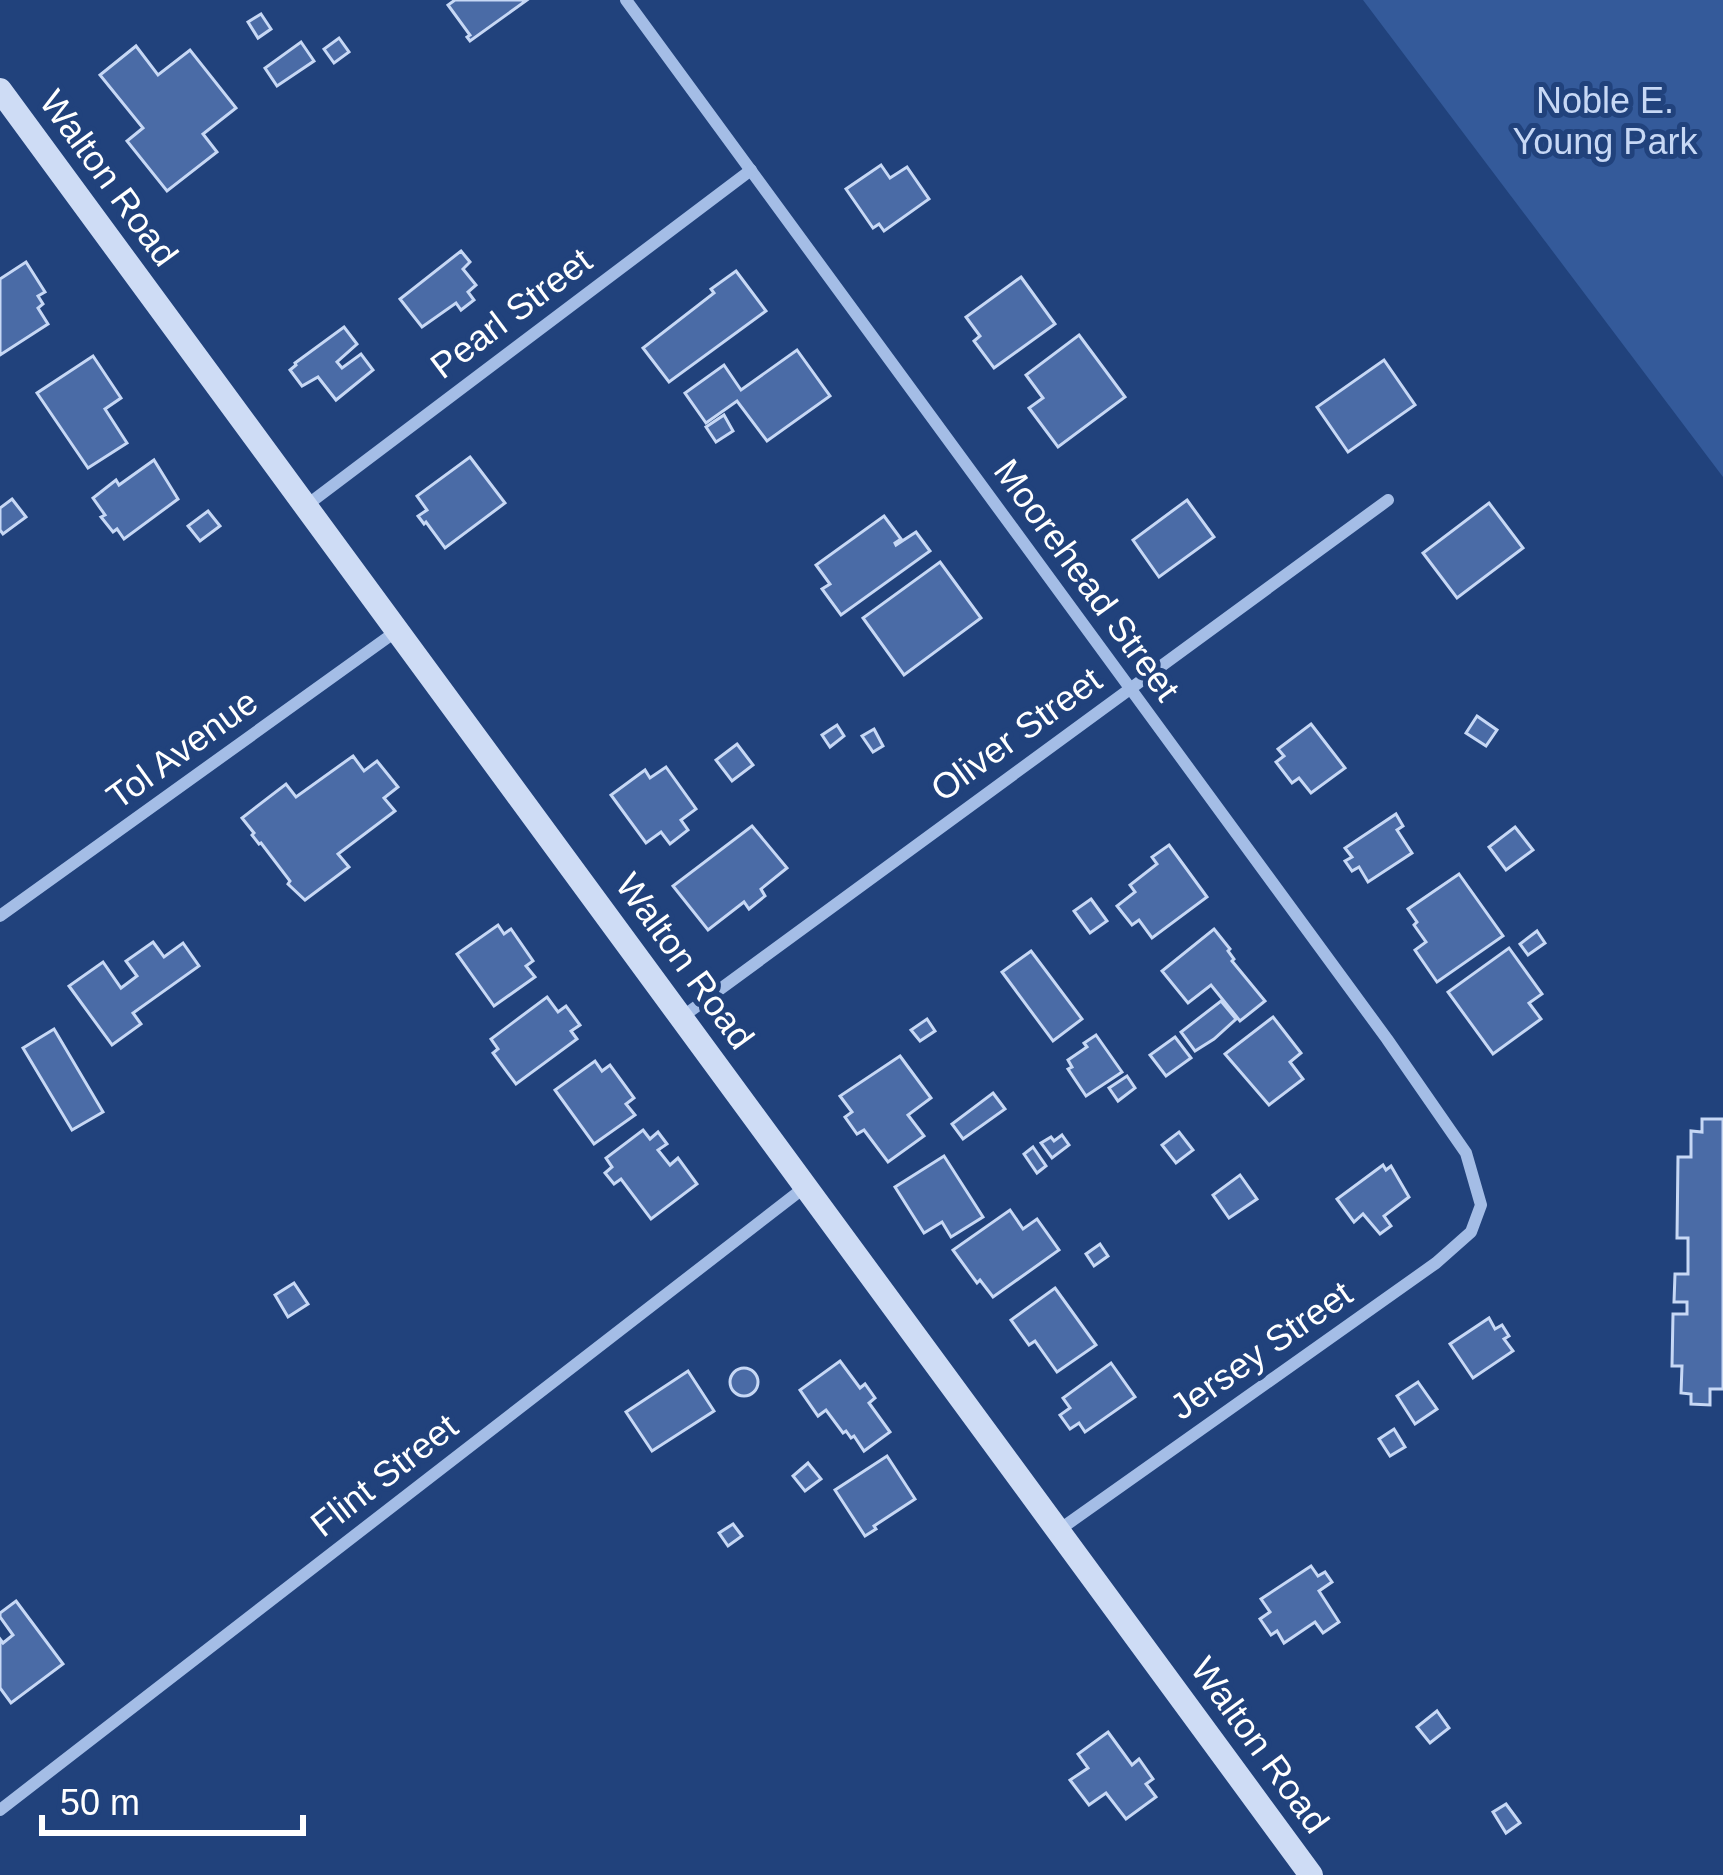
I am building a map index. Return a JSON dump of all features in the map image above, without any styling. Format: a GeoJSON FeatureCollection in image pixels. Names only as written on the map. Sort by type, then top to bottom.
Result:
{"type":"FeatureCollection","features":[{"type":"Feature","properties":{"kind":"street","name":"Moorehead Street"},"geometry":{"type":"LineString","coordinates":[[626,0],[1373,1021],[1466,1153],[1481,1205]]}},
{"type":"Feature","properties":{"kind":"street","name":"Walton Road"},"geometry":{"type":"LineString","coordinates":[[0,90],[1311,1875]]}},
{"type":"Feature","properties":{"kind":"street","name":"Pearl Street"},"geometry":{"type":"LineString","coordinates":[[307,505],[751,170]]}},
{"type":"Feature","properties":{"kind":"street","name":"Oliver Street"},"geometry":{"type":"LineString","coordinates":[[682,1017],[1388,500]]}},
{"type":"Feature","properties":{"kind":"street","name":"Tol Avenue"},"geometry":{"type":"LineString","coordinates":[[0,916],[398,630]]}},
{"type":"Feature","properties":{"kind":"street","name":"Flint Street"},"geometry":{"type":"LineString","coordinates":[[0,1810],[805,1187]]}},
{"type":"Feature","properties":{"kind":"street","name":"Jersey Street"},"geometry":{"type":"LineString","coordinates":[[1058,1530],[1436,1264],[1471,1232],[1481,1205]]}},
{"type":"Feature","properties":{"kind":"green space","name":"Noble E. Young Park"},"geometry":{"type":"Polygon","coordinates":[[[1363,0],[1723,0],[1723,477],[1363,0]]]}},
{"type":"Feature","properties":{"kind":"building"},"geometry":{"type":"Polygon","coordinates":[[[455,0],[527,0],[470,41],[448,5],[455,0]]]}},
{"type":"Feature","properties":{"kind":"building"},"geometry":{"type":"Polygon","coordinates":[[[261,14],[271,29],[258,38],[248,22],[261,14]]]}},
{"type":"Feature","properties":{"kind":"building"},"geometry":{"type":"Polygon","coordinates":[[[339,38],[349,52],[334,63],[324,49],[339,38]]]}},
{"type":"Feature","properties":{"kind":"building"},"geometry":{"type":"Polygon","coordinates":[[[301,42],[314,61],[277,86],[265,68],[301,42]]]}},
{"type":"Feature","properties":{"kind":"building"},"geometry":{"type":"Polygon","coordinates":[[[136,46],[158,75],[190,50],[236,108],[203,134],[217,152],[167,191],[127,141],[143,128],[100,75],[136,46]]]}},
{"type":"Feature","properties":{"kind":"building"},"geometry":{"type":"Polygon","coordinates":[[[881,165],[890,178],[907,167],[929,199],[884,231],[879,224],[873,228],[846,189],[881,165]]]}},
{"type":"Feature","properties":{"kind":"building"},"geometry":{"type":"Polygon","coordinates":[[[461,251],[470,262],[463,269],[476,285],[468,292],[474,300],[461,310],[456,303],[422,327],[400,299],[461,251]]]}},
{"type":"Feature","properties":{"kind":"building"},"geometry":{"type":"Polygon","coordinates":[[[26,262],[45,292],[38,296],[43,304],[38,308],[48,324],[0,355],[0,279],[26,262]]]}},
{"type":"Feature","properties":{"kind":"building"},"geometry":{"type":"Polygon","coordinates":[[[736,271],[766,311],[669,382],[643,348],[736,271]]]}},
{"type":"Feature","properties":{"kind":"building"},"geometry":{"type":"Polygon","coordinates":[[[1021,277],[1055,324],[994,368],[974,341],[980,336],[966,317],[1021,277]]]}},
{"type":"Feature","properties":{"kind":"building"},"geometry":{"type":"Polygon","coordinates":[[[344,327],[357,344],[337,362],[342,368],[361,354],[373,370],[336,400],[318,377],[302,386],[290,370],[344,327]]]}},
{"type":"Feature","properties":{"kind":"building"},"geometry":{"type":"Polygon","coordinates":[[[1079,335],[1125,397],[1058,447],[1029,408],[1043,398],[1026,375],[1079,335]]]}},
{"type":"Feature","properties":{"kind":"building"},"geometry":{"type":"Polygon","coordinates":[[[797,350],[830,396],[767,441],[737,401],[706,423],[685,393],[724,365],[741,390],[797,350]]]}},
{"type":"Feature","properties":{"kind":"building"},"geometry":{"type":"Polygon","coordinates":[[[93,356],[121,398],[105,409],[127,443],[88,468],[37,393],[93,356]]]}},
{"type":"Feature","properties":{"kind":"building"},"geometry":{"type":"Polygon","coordinates":[[[1384,360],[1415,405],[1348,452],[1317,407],[1384,360]]]}},
{"type":"Feature","properties":{"kind":"building"},"geometry":{"type":"Polygon","coordinates":[[[724,415],[733,431],[716,442],[706,427],[724,415]]]}},
{"type":"Feature","properties":{"kind":"building"},"geometry":{"type":"Polygon","coordinates":[[[470,457],[505,503],[445,548],[418,516],[427,510],[417,496],[470,457]]]}},
{"type":"Feature","properties":{"kind":"building"},"geometry":{"type":"Polygon","coordinates":[[[154,460],[178,499],[124,539],[101,517],[105,515],[93,498],[154,460]]]}},
{"type":"Feature","properties":{"kind":"building"},"geometry":{"type":"Polygon","coordinates":[[[12,499],[26,517],[3,534],[0,508],[12,499]]]}},
{"type":"Feature","properties":{"kind":"building"},"geometry":{"type":"Polygon","coordinates":[[[1187,500],[1214,537],[1159,577],[1133,540],[1187,500]]]}},
{"type":"Feature","properties":{"kind":"building"},"geometry":{"type":"Polygon","coordinates":[[[1489,503],[1523,548],[1457,598],[1423,553],[1489,503]]]}},
{"type":"Feature","properties":{"kind":"building"},"geometry":{"type":"Polygon","coordinates":[[[208,511],[220,526],[200,541],[188,526],[208,511]]]}},
{"type":"Feature","properties":{"kind":"building"},"geometry":{"type":"Polygon","coordinates":[[[884,516],[901,539],[896,545],[916,532],[930,551],[841,615],[822,589],[830,584],[816,565],[884,516]]]}},
{"type":"Feature","properties":{"kind":"building"},"geometry":{"type":"Polygon","coordinates":[[[940,562],[981,618],[904,675],[863,618],[940,562]]]}},
{"type":"Feature","properties":{"kind":"building"},"geometry":{"type":"Polygon","coordinates":[[[1477,716],[1497,730],[1486,746],[1466,733],[1477,716]]]}},
{"type":"Feature","properties":{"kind":"building"},"geometry":{"type":"Polygon","coordinates":[[[1311,724],[1345,768],[1311,793],[1299,778],[1292,783],[1276,762],[1284,756],[1278,749],[1311,724]]]}},
{"type":"Feature","properties":{"kind":"building"},"geometry":{"type":"Polygon","coordinates":[[[837,725],[844,736],[830,747],[822,735],[837,725]]]}},
{"type":"Feature","properties":{"kind":"building"},"geometry":{"type":"Polygon","coordinates":[[[874,729],[883,746],[873,752],[862,736],[874,729]]]}},
{"type":"Feature","properties":{"kind":"building"},"geometry":{"type":"Polygon","coordinates":[[[737,744],[753,765],[732,781],[716,760],[737,744]]]}},
{"type":"Feature","properties":{"kind":"building"},"geometry":{"type":"Polygon","coordinates":[[[353,756],[364,771],[377,761],[398,787],[384,798],[395,811],[338,854],[349,867],[305,900],[288,884],[242,818],[286,784],[296,797],[353,756]]]}},
{"type":"Feature","properties":{"kind":"building"},"geometry":{"type":"Polygon","coordinates":[[[666,767],[696,809],[681,820],[688,830],[670,844],[661,832],[646,843],[611,795],[645,770],[650,778],[666,767]]]}},
{"type":"Feature","properties":{"kind":"building"},"geometry":{"type":"Polygon","coordinates":[[[1396,814],[1403,826],[1397,830],[1412,853],[1368,882],[1359,867],[1352,871],[1345,861],[1352,857],[1345,848],[1396,814]]]}},
{"type":"Feature","properties":{"kind":"building"},"geometry":{"type":"Polygon","coordinates":[[[752,826],[787,868],[761,889],[765,896],[749,909],[744,902],[708,930],[673,886],[752,826]]]}},
{"type":"Feature","properties":{"kind":"building"},"geometry":{"type":"Polygon","coordinates":[[[1515,827],[1533,850],[1506,870],[1489,847],[1515,827]]]}},
{"type":"Feature","properties":{"kind":"building"},"geometry":{"type":"Polygon","coordinates":[[[1169,845],[1207,897],[1152,938],[1139,920],[1132,925],[1117,906],[1135,892],[1130,885],[1157,864],[1152,857],[1169,845]]]}},
{"type":"Feature","properties":{"kind":"building"},"geometry":{"type":"Polygon","coordinates":[[[1459,874],[1503,936],[1437,982],[1415,950],[1426,942],[1408,909],[1459,874]]]}},
{"type":"Feature","properties":{"kind":"building"},"geometry":{"type":"Polygon","coordinates":[[[1091,899],[1107,921],[1090,933],[1074,911],[1091,899]]]}},
{"type":"Feature","properties":{"kind":"building"},"geometry":{"type":"Polygon","coordinates":[[[498,925],[504,934],[511,929],[533,961],[526,966],[535,977],[494,1006],[457,954],[498,925]]]}},
{"type":"Feature","properties":{"kind":"building"},"geometry":{"type":"Polygon","coordinates":[[[1214,929],[1230,949],[1232,961],[1265,1001],[1240,1021],[1211,985],[1188,1003],[1162,971],[1214,929]]]}},
{"type":"Feature","properties":{"kind":"building"},"geometry":{"type":"Polygon","coordinates":[[[1537,931],[1545,943],[1528,955],[1520,944],[1537,931]]]}},
{"type":"Feature","properties":{"kind":"building"},"geometry":{"type":"Polygon","coordinates":[[[153,942],[164,957],[183,943],[199,966],[133,1013],[141,1024],[112,1045],[69,986],[103,962],[121,988],[137,976],[126,961],[153,942]]]}},
{"type":"Feature","properties":{"kind":"building"},"geometry":{"type":"Polygon","coordinates":[[[1509,948],[1542,994],[1529,1003],[1541,1019],[1493,1054],[1448,992],[1509,948]]]}},
{"type":"Feature","properties":{"kind":"building"},"geometry":{"type":"Polygon","coordinates":[[[1031,951],[1082,1019],[1053,1041],[1002,972],[1031,951]]]}},
{"type":"Feature","properties":{"kind":"building"},"geometry":{"type":"Polygon","coordinates":[[[547,997],[558,1012],[566,1006],[580,1025],[571,1031],[577,1039],[516,1084],[493,1053],[498,1049],[491,1039],[547,997]]]}},
{"type":"Feature","properties":{"kind":"building"},"geometry":{"type":"Polygon","coordinates":[[[1221,1001],[1236,1019],[1195,1051],[1181,1032],[1221,1001]]]}},
{"type":"Feature","properties":{"kind":"building"},"geometry":{"type":"Polygon","coordinates":[[[1273,1017],[1301,1053],[1290,1062],[1303,1079],[1269,1105],[1225,1054],[1273,1017]]]}},
{"type":"Feature","properties":{"kind":"building"},"geometry":{"type":"Polygon","coordinates":[[[927,1019],[935,1031],[920,1041],[911,1030],[927,1019]]]}},
{"type":"Feature","properties":{"kind":"building"},"geometry":{"type":"Polygon","coordinates":[[[54,1029],[103,1112],[72,1130],[23,1048],[54,1029]]]}},
{"type":"Feature","properties":{"kind":"building"},"geometry":{"type":"Polygon","coordinates":[[[1096,1035],[1122,1072],[1086,1096],[1068,1069],[1072,1067],[1068,1060],[1096,1035]]]}},
{"type":"Feature","properties":{"kind":"building"},"geometry":{"type":"Polygon","coordinates":[[[1175,1037],[1191,1058],[1166,1076],[1150,1055],[1175,1037]]]}},
{"type":"Feature","properties":{"kind":"building"},"geometry":{"type":"Polygon","coordinates":[[[900,1056],[931,1098],[908,1115],[924,1136],[888,1162],[864,1130],[857,1134],[845,1117],[852,1112],[840,1096],[900,1056]]]}},
{"type":"Feature","properties":{"kind":"building"},"geometry":{"type":"Polygon","coordinates":[[[595,1061],[602,1071],[610,1065],[634,1098],[626,1104],[635,1115],[594,1144],[555,1090],[595,1061]]]}},
{"type":"Feature","properties":{"kind":"building"},"geometry":{"type":"Polygon","coordinates":[[[1127,1076],[1135,1088],[1118,1101],[1109,1088],[1127,1076]]]}},
{"type":"Feature","properties":{"kind":"building"},"geometry":{"type":"Polygon","coordinates":[[[993,1093],[1005,1109],[963,1139],[952,1124],[993,1093]]]}},
{"type":"Feature","properties":{"kind":"building"},"geometry":{"type":"Polygon","coordinates":[[[1702,1119],[1723,1119],[1723,1389],[1710,1389],[1710,1405],[1691,1404],[1691,1394],[1681,1393],[1682,1366],[1672,1366],[1673,1314],[1687,1314],[1687,1302],[1674,1302],[1675,1274],[1688,1274],[1688,1238],[1677,1238],[1678,1157],[1691,1157],[1691,1131],[1702,1132],[1702,1119]]]}},
{"type":"Feature","properties":{"kind":"building"},"geometry":{"type":"Polygon","coordinates":[[[643,1130],[650,1139],[658,1132],[667,1144],[658,1150],[670,1165],[678,1158],[697,1184],[651,1219],[621,1179],[614,1184],[605,1173],[612,1167],[606,1158],[643,1130]]]}},
{"type":"Feature","properties":{"kind":"building"},"geometry":{"type":"Polygon","coordinates":[[[1179,1132],[1193,1150],[1176,1163],[1162,1145],[1179,1132]]]}},
{"type":"Feature","properties":{"kind":"building"},"geometry":{"type":"Polygon","coordinates":[[[1062,1135],[1069,1145],[1052,1158],[1041,1143],[1062,1135]]]}},
{"type":"Feature","properties":{"kind":"building"},"geometry":{"type":"Polygon","coordinates":[[[1033,1147],[1046,1166],[1037,1173],[1024,1154],[1033,1147]]]}},
{"type":"Feature","properties":{"kind":"building"},"geometry":{"type":"Polygon","coordinates":[[[944,1156],[983,1217],[951,1237],[942,1222],[924,1233],[895,1187],[944,1156]]]}},
{"type":"Feature","properties":{"kind":"building"},"geometry":{"type":"Polygon","coordinates":[[[1383,1165],[1386,1170],[1391,1166],[1409,1197],[1384,1216],[1391,1226],[1380,1234],[1363,1214],[1354,1222],[1337,1199],[1383,1165]]]}},
{"type":"Feature","properties":{"kind":"building"},"geometry":{"type":"Polygon","coordinates":[[[1240,1175],[1257,1199],[1229,1218],[1213,1195],[1240,1175]]]}},
{"type":"Feature","properties":{"kind":"building"},"geometry":{"type":"Polygon","coordinates":[[[1010,1210],[1023,1229],[1037,1219],[1059,1250],[993,1297],[953,1250],[1010,1210]]]}},
{"type":"Feature","properties":{"kind":"building"},"geometry":{"type":"Polygon","coordinates":[[[1100,1244],[1108,1256],[1094,1266],[1086,1254],[1100,1244]]]}},
{"type":"Feature","properties":{"kind":"building"},"geometry":{"type":"Polygon","coordinates":[[[294,1283],[308,1304],[288,1317],[275,1295],[294,1283]]]}},
{"type":"Feature","properties":{"kind":"building"},"geometry":{"type":"Polygon","coordinates":[[[1055,1288],[1096,1345],[1057,1372],[1035,1341],[1029,1345],[1011,1320],[1055,1288]]]}},
{"type":"Feature","properties":{"kind":"building"},"geometry":{"type":"Polygon","coordinates":[[[1489,1318],[1495,1329],[1502,1325],[1509,1336],[1504,1339],[1513,1351],[1473,1378],[1450,1344],[1489,1318]]]}},
{"type":"Feature","properties":{"kind":"building"},"geometry":{"type":"Polygon","coordinates":[[[840,1361],[860,1388],[865,1384],[875,1398],[869,1403],[890,1432],[864,1451],[826,1410],[818,1416],[800,1390],[840,1361]]]}},
{"type":"Feature","properties":{"kind":"building"},"geometry":{"type":"Polygon","coordinates":[[[1111,1363],[1135,1397],[1085,1432],[1079,1423],[1070,1429],[1060,1415],[1070,1408],[1063,1398],[1111,1363]]]}},
{"type":"Feature","properties":{"kind":"building"},"geometry":{"type":"Polygon","coordinates":[[[744,1368],[754,1372],[758,1382],[754,1392],[744,1396],[734,1392],[730,1382],[734,1372],[744,1368]]]}},
{"type":"Feature","properties":{"kind":"building"},"geometry":{"type":"Polygon","coordinates":[[[688,1371],[714,1411],[652,1451],[626,1412],[688,1371]]]}},
{"type":"Feature","properties":{"kind":"building"},"geometry":{"type":"Polygon","coordinates":[[[1418,1382],[1437,1409],[1415,1424],[1397,1396],[1418,1382]]]}},
{"type":"Feature","properties":{"kind":"building"},"geometry":{"type":"Polygon","coordinates":[[[1394,1429],[1405,1447],[1390,1456],[1379,1439],[1394,1429]]]}},
{"type":"Feature","properties":{"kind":"building"},"geometry":{"type":"Polygon","coordinates":[[[887,1456],[915,1499],[865,1536],[835,1490],[887,1456]]]}},
{"type":"Feature","properties":{"kind":"building"},"geometry":{"type":"Polygon","coordinates":[[[808,1463],[821,1479],[805,1491],[793,1476],[808,1463]]]}},
{"type":"Feature","properties":{"kind":"building"},"geometry":{"type":"Polygon","coordinates":[[[733,1524],[742,1536],[728,1546],[719,1533],[733,1524]]]}},
{"type":"Feature","properties":{"kind":"building"},"geometry":{"type":"Polygon","coordinates":[[[1311,1566],[1318,1576],[1325,1572],[1332,1582],[1319,1591],[1339,1622],[1323,1633],[1315,1622],[1284,1643],[1260,1619],[1270,1612],[1261,1599],[1311,1566]]]}},
{"type":"Feature","properties":{"kind":"building"},"geometry":{"type":"Polygon","coordinates":[[[16,1601],[63,1664],[11,1703],[0,1688],[0,1639],[3,1643],[13,1635],[0,1613],[16,1601]]]}},
{"type":"Feature","properties":{"kind":"building"},"geometry":{"type":"Polygon","coordinates":[[[1437,1711],[1449,1728],[1430,1743],[1417,1727],[1437,1711]]]}},
{"type":"Feature","properties":{"kind":"building"},"geometry":{"type":"Polygon","coordinates":[[[1108,1732],[1132,1765],[1139,1759],[1153,1779],[1146,1784],[1156,1797],[1126,1819],[1106,1793],[1089,1805],[1070,1780],[1088,1768],[1078,1754],[1108,1732]]]}},
{"type":"Feature","properties":{"kind":"building"},"geometry":{"type":"Polygon","coordinates":[[[1506,1804],[1520,1823],[1506,1833],[1493,1812],[1506,1804]]]}}]}
